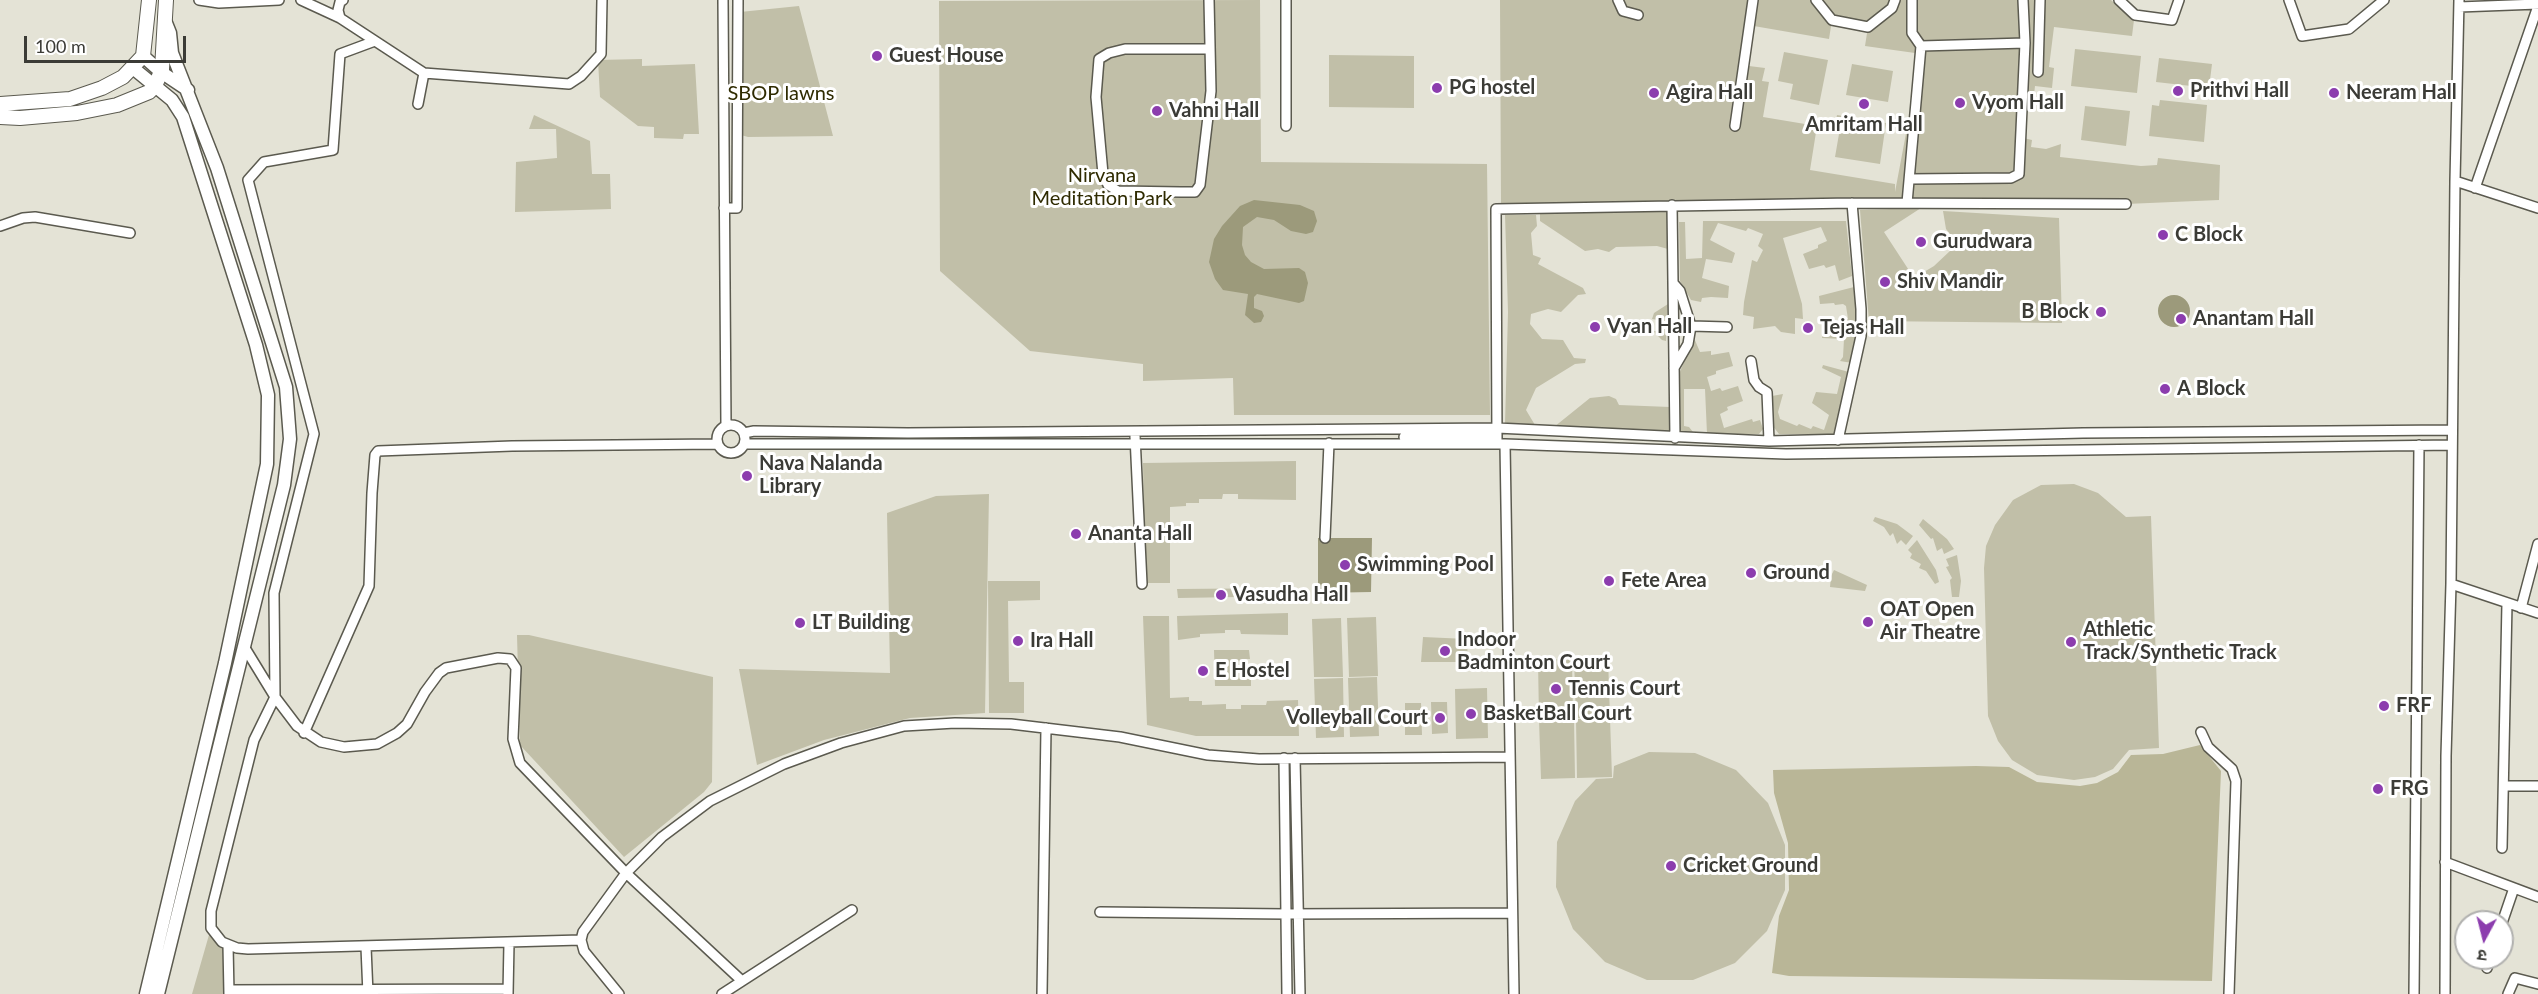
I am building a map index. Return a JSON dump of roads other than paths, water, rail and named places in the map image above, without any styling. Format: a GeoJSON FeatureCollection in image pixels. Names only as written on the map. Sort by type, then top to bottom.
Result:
{"type":"FeatureCollection","features":[{"type":"Feature","properties":{"kind":"main road"},"geometry":{"type":"LineString","coordinates":[[0,104],[70,99],[102,88],[123,77],[143,56],[149,0]]}},
{"type":"Feature","properties":{"kind":"main road"},"geometry":{"type":"LineString","coordinates":[[0,117],[77,113],[117,105],[141,97],[155,86],[161,72],[166,0]]}},
{"type":"Feature","properties":{"kind":"street"},"geometry":{"type":"LineString","coordinates":[[199,0],[219,3],[279,0]]}},
{"type":"Feature","properties":{"kind":"street"},"geometry":{"type":"LineString","coordinates":[[301,0],[340,18],[424,73],[569,84],[581,76],[602,54],[602,0]]}},
{"type":"Feature","properties":{"kind":"street"},"geometry":{"type":"LineString","coordinates":[[340,18],[338,10],[343,0]]}},
{"type":"Feature","properties":{"kind":"street"},"geometry":{"type":"LineString","coordinates":[[723,0],[726,425]]}},
{"type":"Feature","properties":{"kind":"street"},"geometry":{"type":"LineString","coordinates":[[724,208],[737,208],[738,0]]}},
{"type":"Feature","properties":{"kind":"street"},"geometry":{"type":"LineString","coordinates":[[1209,0],[1211,90],[1200,185],[1195,192],[1118,191],[1108,185],[1103,174],[1096,97],[1100,58],[1125,49],[1210,49]]}},
{"type":"Feature","properties":{"kind":"street"},"geometry":{"type":"LineString","coordinates":[[1286,0],[1286,126]]}},
{"type":"Feature","properties":{"kind":"street"},"geometry":{"type":"LineString","coordinates":[[1618,0],[1623,11],[1638,15]]}},
{"type":"Feature","properties":{"kind":"street"},"geometry":{"type":"LineString","coordinates":[[1735,126],[1753,0]]}},
{"type":"Feature","properties":{"kind":"street"},"geometry":{"type":"LineString","coordinates":[[1816,0],[1832,20],[1868,27],[1892,8],[1895,0]]}},
{"type":"Feature","properties":{"kind":"street"},"geometry":{"type":"LineString","coordinates":[[1907,203],[1921,46],[1911,33],[1912,0]]}},
{"type":"Feature","properties":{"kind":"street"},"geometry":{"type":"LineString","coordinates":[[1910,179],[2011,178],[2019,174],[2025,43],[2022,29],[2023,0]]}},
{"type":"Feature","properties":{"kind":"street"},"geometry":{"type":"LineString","coordinates":[[2038,72],[2040,0]]}},
{"type":"Feature","properties":{"kind":"street"},"geometry":{"type":"LineString","coordinates":[[2119,0],[2135,15],[2172,20],[2180,0]]}},
{"type":"Feature","properties":{"kind":"street"},"geometry":{"type":"LineString","coordinates":[[2289,0],[2302,36],[2349,29],[2384,0]]}},
{"type":"Feature","properties":{"kind":"street"},"geometry":{"type":"LineString","coordinates":[[2445,994],[2445,862],[2459,4],[2538,5],[2475,188]]}},
{"type":"Feature","properties":{"kind":"street"},"geometry":{"type":"LineString","coordinates":[[158,994],[284,485],[290,439],[286,387],[217,168],[189,91],[172,53],[170,33],[165,20]]}},
{"type":"Feature","properties":{"kind":"street"},"geometry":{"type":"LineString","coordinates":[[375,41],[340,54],[333,150],[264,162],[248,180],[314,434],[274,593],[275,697],[254,740],[211,911],[211,928],[216,937],[228,945],[248,949],[581,940]]}},
{"type":"Feature","properties":{"kind":"street"},"geometry":{"type":"LineString","coordinates":[[1921,46],[2025,43]]}},
{"type":"Feature","properties":{"kind":"street"},"geometry":{"type":"LineString","coordinates":[[143,56],[161,72],[189,91]]}},
{"type":"Feature","properties":{"kind":"street"},"geometry":{"type":"LineString","coordinates":[[133,68],[172,100],[183,117],[256,345],[268,395],[267,464],[225,663],[146,994]]}},
{"type":"Feature","properties":{"kind":"street"},"geometry":{"type":"LineString","coordinates":[[418,104],[424,73]]}},
{"type":"Feature","properties":{"kind":"street"},"geometry":{"type":"LineString","coordinates":[[2455,181],[2538,208]]}},
{"type":"Feature","properties":{"kind":"street"},"geometry":{"type":"LineString","coordinates":[[1838,440],[1861,336],[1861,309],[1852,203]]}},
{"type":"Feature","properties":{"kind":"street"},"geometry":{"type":"LineString","coordinates":[[1514,994],[1499,438],[1496,209],[1852,203],[2126,204]]}},
{"type":"Feature","properties":{"kind":"street"},"geometry":{"type":"LineString","coordinates":[[1672,205],[1675,438]]}},
{"type":"Feature","properties":{"kind":"street"},"geometry":{"type":"LineString","coordinates":[[0,226],[23,218],[35,217],[130,233]]}},
{"type":"Feature","properties":{"kind":"street"},"geometry":{"type":"LineString","coordinates":[[1672,283],[1680,291],[1690,326],[1688,344],[1674,368]]}},
{"type":"Feature","properties":{"kind":"street"},"geometry":{"type":"LineString","coordinates":[[1690,326],[1727,327]]}},
{"type":"Feature","properties":{"kind":"street"},"geometry":{"type":"LineString","coordinates":[[1751,361],[1755,380],[1767,392],[1769,441]]}},
{"type":"Feature","properties":{"kind":"street"},"geometry":{"type":"LineString","coordinates":[[745,438],[737,425],[726,425],[718,433],[718,444],[726,452],[737,452],[745,438],[754,431],[1135,437],[1329,443],[1499,438],[1712,453],[2452,445]]}},
{"type":"Feature","properties":{"kind":"street"},"geometry":{"type":"LineString","coordinates":[[1135,437],[1675,438],[1769,441],[2083,432],[2452,430]]}},
{"type":"Feature","properties":{"kind":"street"},"geometry":{"type":"LineString","coordinates":[[2191,432],[2192,449]]}},
{"type":"Feature","properties":{"kind":"street"},"geometry":{"type":"LineString","coordinates":[[1135,437],[1142,584]]}},
{"type":"Feature","properties":{"kind":"street"},"geometry":{"type":"LineString","coordinates":[[1860,453],[1862,439]]}},
{"type":"Feature","properties":{"kind":"street"},"geometry":{"type":"LineString","coordinates":[[1325,538],[1329,443]]}},
{"type":"Feature","properties":{"kind":"street"},"geometry":{"type":"LineString","coordinates":[[304,733],[369,586],[372,493],[375,455],[378,451],[512,446],[718,444]]}},
{"type":"Feature","properties":{"kind":"street"},"geometry":{"type":"LineString","coordinates":[[2414,994],[2419,445]]}},
{"type":"Feature","properties":{"kind":"street"},"geometry":{"type":"LineString","coordinates":[[2521,608],[2538,544]]}},
{"type":"Feature","properties":{"kind":"street"},"geometry":{"type":"LineString","coordinates":[[2451,584],[2538,613]]}},
{"type":"Feature","properties":{"kind":"street"},"geometry":{"type":"LineString","coordinates":[[2502,848],[2507,603]]}},
{"type":"Feature","properties":{"kind":"street"},"geometry":{"type":"LineString","coordinates":[[245,648],[275,697],[304,733],[332,745],[363,746],[387,739],[406,724],[439,673],[446,668],[498,658],[510,659],[516,668],[513,739],[520,763],[626,873],[742,981]]}},
{"type":"Feature","properties":{"kind":"street"},"geometry":{"type":"LineString","coordinates":[[619,994],[584,951],[581,940],[583,933],[626,873],[662,837],[710,801],[784,764],[841,743],[904,726],[955,723],[1011,724],[1120,737],[1208,755],[1284,758],[1509,757]]}},
{"type":"Feature","properties":{"kind":"street"},"geometry":{"type":"LineString","coordinates":[[1042,994],[1046,728]]}},
{"type":"Feature","properties":{"kind":"street"},"geometry":{"type":"LineString","coordinates":[[2201,732],[2208,747],[2232,769],[2236,781],[2229,994]]}},
{"type":"Feature","properties":{"kind":"street"},"geometry":{"type":"LineString","coordinates":[[1284,758],[1287,994]]}},
{"type":"Feature","properties":{"kind":"street"},"geometry":{"type":"LineString","coordinates":[[1295,758],[1300,994]]}},
{"type":"Feature","properties":{"kind":"street"},"geometry":{"type":"LineString","coordinates":[[2504,786],[2538,786]]}},
{"type":"Feature","properties":{"kind":"street"},"geometry":{"type":"LineString","coordinates":[[2445,862],[2538,897]]}},
{"type":"Feature","properties":{"kind":"street"},"geometry":{"type":"LineString","coordinates":[[2506,910],[2514,888]]}},
{"type":"Feature","properties":{"kind":"street"},"geometry":{"type":"LineString","coordinates":[[722,994],[852,910]]}},
{"type":"Feature","properties":{"kind":"street"},"geometry":{"type":"LineString","coordinates":[[1100,912],[1512,913]]}},
{"type":"Feature","properties":{"kind":"street"},"geometry":{"type":"LineString","coordinates":[[228,945],[229,992],[508,992],[509,943]]}},
{"type":"Feature","properties":{"kind":"street"},"geometry":{"type":"LineString","coordinates":[[366,947],[368,992]]}},
{"type":"Feature","properties":{"kind":"street"},"geometry":{"type":"LineString","coordinates":[[2508,994],[2515,978],[2538,984]]}},
{"type":"Feature","properties":{"kind":"place","name":"Guest House"},"geometry":{"type":"Point","coordinates":[877,56]}},
{"type":"Feature","properties":{"kind":"place","name":"PG hostel"},"geometry":{"type":"Point","coordinates":[1437,88]}},
{"type":"Feature","properties":{"kind":"place","name":"Prithvi Hall"},"geometry":{"type":"Point","coordinates":[2178,91]}},
{"type":"Feature","properties":{"kind":"place","name":"Agira Hall"},"geometry":{"type":"Point","coordinates":[1654,93]}},
{"type":"Feature","properties":{"kind":"place","name":"Neeram Hall"},"geometry":{"type":"Point","coordinates":[2334,93]}},
{"type":"Feature","properties":{"kind":"place","name":"Vyom Hall"},"geometry":{"type":"Point","coordinates":[1960,103]}},
{"type":"Feature","properties":{"kind":"place","name":"Amritam Hall"},"geometry":{"type":"Point","coordinates":[1864,104]}},
{"type":"Feature","properties":{"kind":"place","name":"Vahni Hall"},"geometry":{"type":"Point","coordinates":[1157,111]}},
{"type":"Feature","properties":{"kind":"place","name":"C Block"},"geometry":{"type":"Point","coordinates":[2163,235]}},
{"type":"Feature","properties":{"kind":"place","name":"Gurudwara"},"geometry":{"type":"Point","coordinates":[1921,242]}},
{"type":"Feature","properties":{"kind":"place","name":"Shiv Mandir"},"geometry":{"type":"Point","coordinates":[1885,282]}},
{"type":"Feature","properties":{"kind":"place","name":"B Block"},"geometry":{"type":"Point","coordinates":[2101,312]}},
{"type":"Feature","properties":{"kind":"place","name":"Anantam Hall"},"geometry":{"type":"Point","coordinates":[2181,319]}},
{"type":"Feature","properties":{"kind":"place","name":"Vyan Hall"},"geometry":{"type":"Point","coordinates":[1595,327]}},
{"type":"Feature","properties":{"kind":"place","name":"Tejas Hall"},"geometry":{"type":"Point","coordinates":[1808,328]}},
{"type":"Feature","properties":{"kind":"place","name":"A Block"},"geometry":{"type":"Point","coordinates":[2165,389]}},
{"type":"Feature","properties":{"kind":"place","name":"Nava Nalanda Library"},"geometry":{"type":"Point","coordinates":[747,476]}},
{"type":"Feature","properties":{"kind":"place","name":"Ananta Hall"},"geometry":{"type":"Point","coordinates":[1076,534]}},
{"type":"Feature","properties":{"kind":"place","name":"Swimming Pool"},"geometry":{"type":"Point","coordinates":[1345,565]}},
{"type":"Feature","properties":{"kind":"place","name":"Ground"},"geometry":{"type":"Point","coordinates":[1751,573]}},
{"type":"Feature","properties":{"kind":"place","name":"Fete Area"},"geometry":{"type":"Point","coordinates":[1609,581]}},
{"type":"Feature","properties":{"kind":"place","name":"Vasudha Hall"},"geometry":{"type":"Point","coordinates":[1221,595]}},
{"type":"Feature","properties":{"kind":"place","name":"OAT Open Air Theatre"},"geometry":{"type":"Point","coordinates":[1868,622]}},
{"type":"Feature","properties":{"kind":"place","name":"LT Building"},"geometry":{"type":"Point","coordinates":[800,623]}},
{"type":"Feature","properties":{"kind":"place","name":"Ira Hall"},"geometry":{"type":"Point","coordinates":[1018,641]}},
{"type":"Feature","properties":{"kind":"place","name":"Athletic Track/Synthetic Track"},"geometry":{"type":"Point","coordinates":[2071,642]}},
{"type":"Feature","properties":{"kind":"place","name":"Indoor Badminton Court"},"geometry":{"type":"Point","coordinates":[1445,651]}},
{"type":"Feature","properties":{"kind":"place","name":"E Hostel"},"geometry":{"type":"Point","coordinates":[1203,671]}},
{"type":"Feature","properties":{"kind":"place","name":"Tennis Court"},"geometry":{"type":"Point","coordinates":[1556,689]}},
{"type":"Feature","properties":{"kind":"place","name":"FRF"},"geometry":{"type":"Point","coordinates":[2384,706]}},
{"type":"Feature","properties":{"kind":"place","name":"BasketBall Court"},"geometry":{"type":"Point","coordinates":[1471,714]}},
{"type":"Feature","properties":{"kind":"place","name":"Volleyball Court"},"geometry":{"type":"Point","coordinates":[1440,718]}},
{"type":"Feature","properties":{"kind":"place","name":"FRG"},"geometry":{"type":"Point","coordinates":[2378,789]}},
{"type":"Feature","properties":{"kind":"place","name":"Cricket Ground"},"geometry":{"type":"Point","coordinates":[1671,866]}},
{"type":"Feature","properties":{"kind":"park label","name":"SBOP lawns"},"geometry":{"type":"Point","coordinates":[781,94]}},
{"type":"Feature","properties":{"kind":"park label","name":"Nirvana Meditation Park"},"geometry":{"type":"Point","coordinates":[1102,188]}}]}
